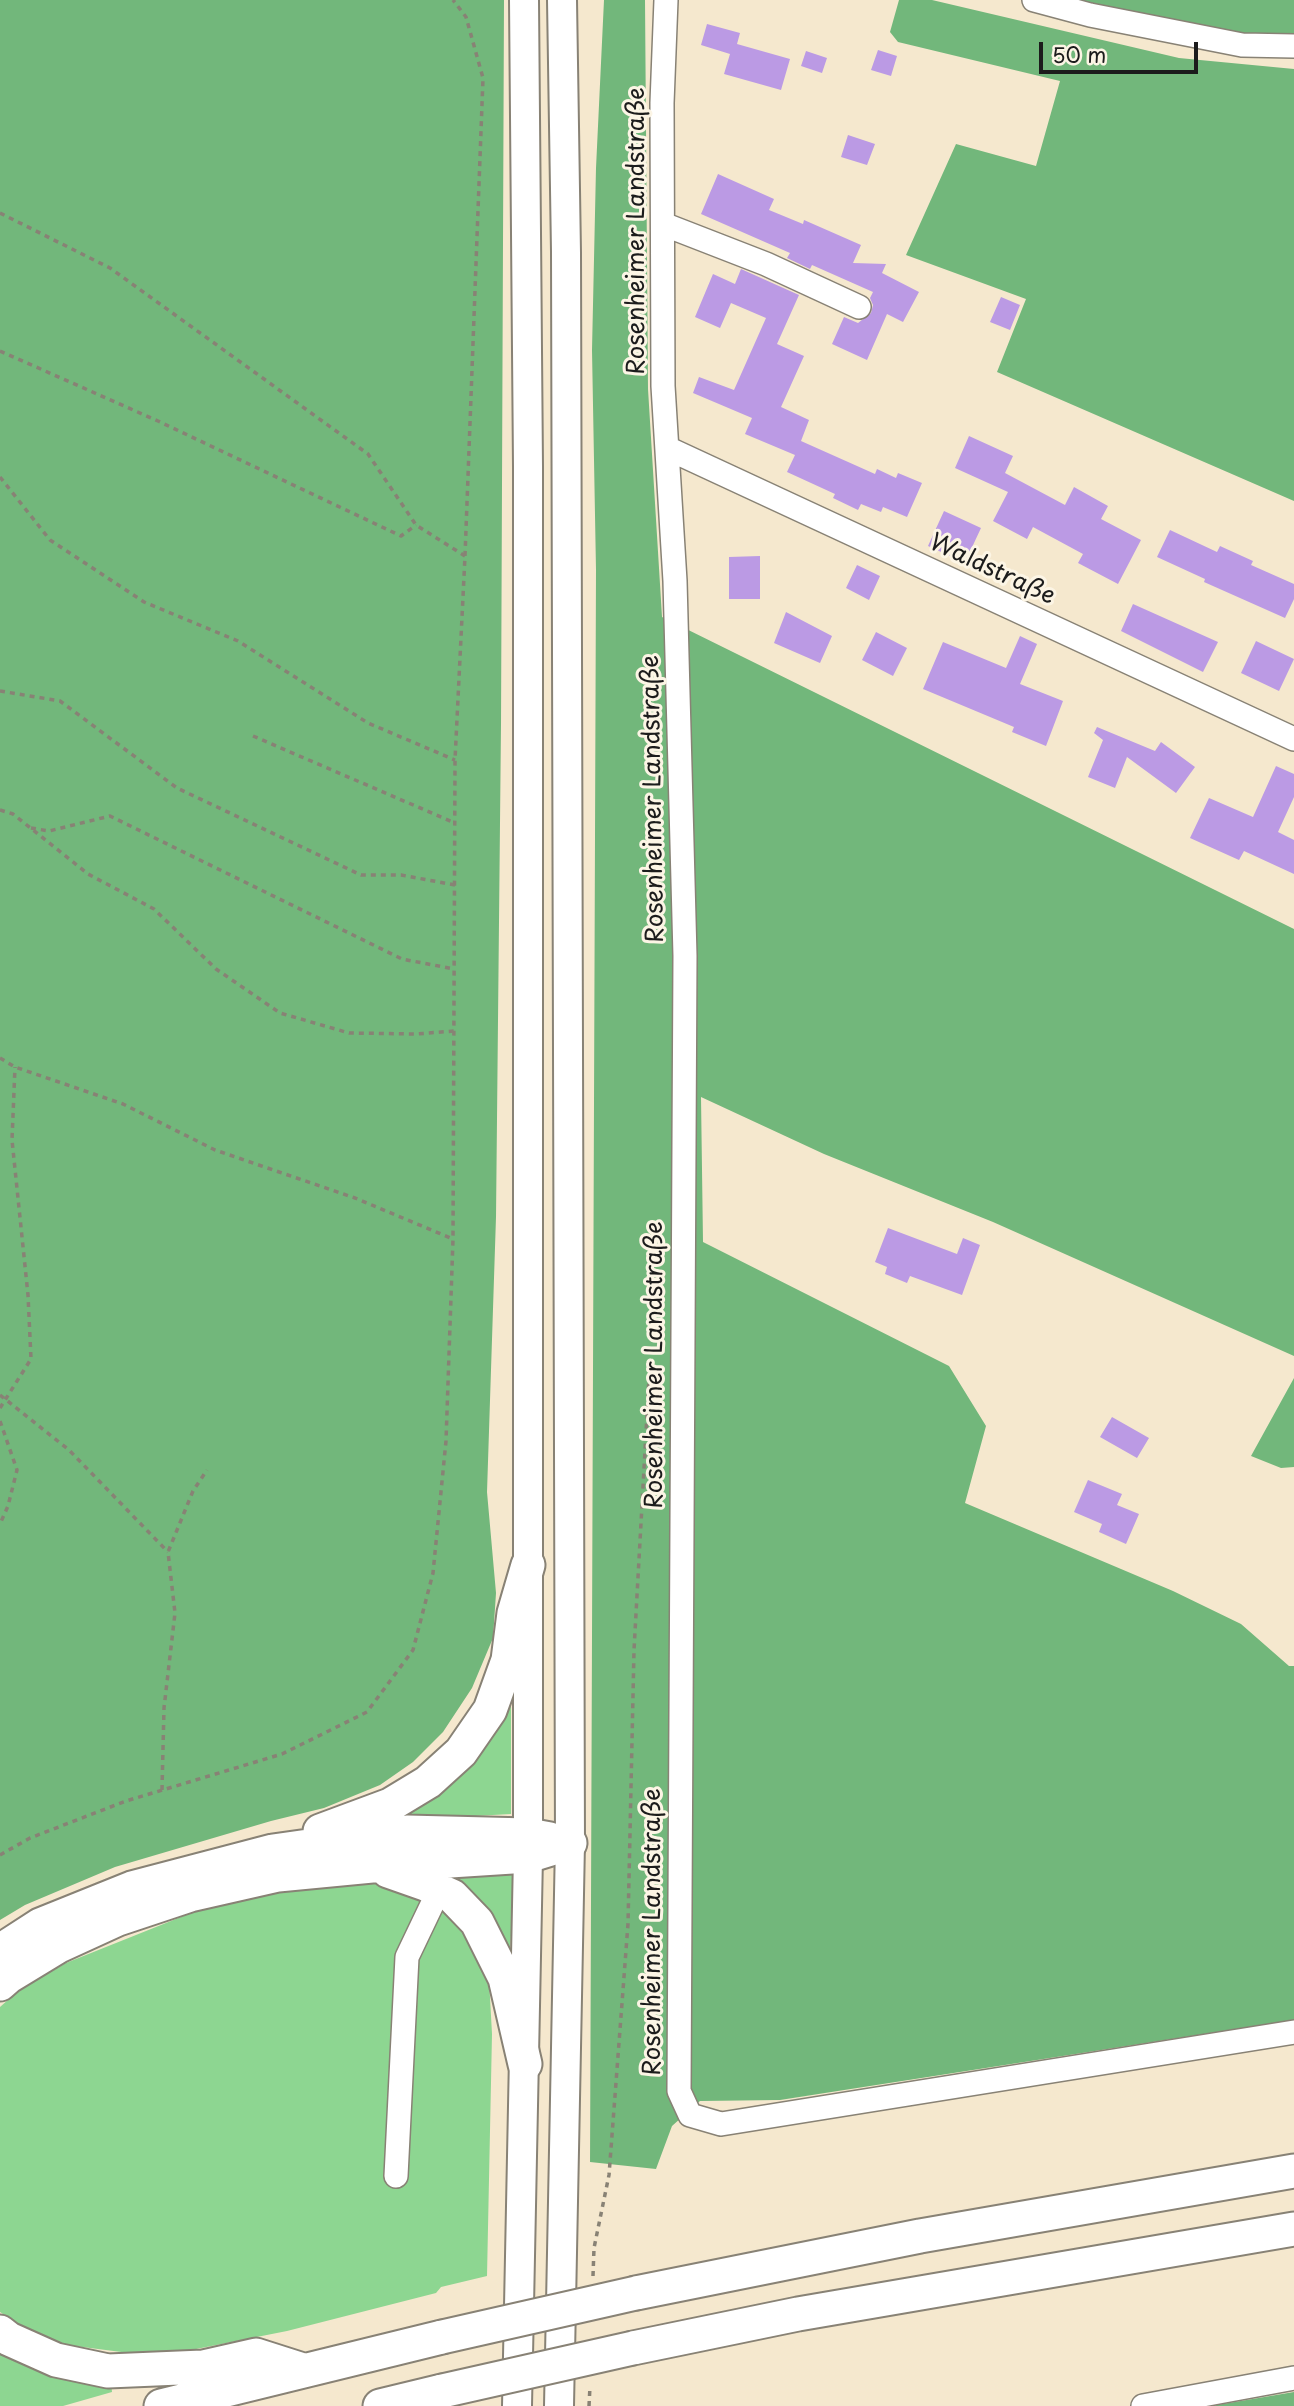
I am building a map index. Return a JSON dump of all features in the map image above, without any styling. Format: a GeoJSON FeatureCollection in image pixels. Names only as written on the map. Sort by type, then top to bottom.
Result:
{"type":"FeatureCollection","features":[{"type":"Feature","properties":{"kind":"highway"},"geometry":{"type":"LineString","coordinates":[[273,1851],[390,1805],[428,1782],[461,1752],[490,1710],[508,1660],[514,1613],[528,1565]]}},
{"type":"Feature","properties":{"kind":"highway"},"geometry":{"type":"LineString","coordinates":[[0,1951],[40,1925],[132,1888],[273,1851],[407,1832],[528,1845]]}},
{"type":"Feature","properties":{"kind":"highway"},"geometry":{"type":"LineString","coordinates":[[0,1984],[71,1941],[118,1919],[190,1895],[278,1875],[372,1866],[528,1845],[570,1843]]}},
{"type":"Feature","properties":{"kind":"highway"},"geometry":{"type":"LineString","coordinates":[[372,1866],[452,1896],[477,1922],[505,1978],[524,2064]]}},
{"type":"Feature","properties":{"kind":"highway"},"geometry":{"type":"LineString","coordinates":[[161,2406],[303,2370],[636,2293],[920,2236],[1294,2171]]}},
{"type":"Feature","properties":{"kind":"highway"},"geometry":{"type":"LineString","coordinates":[[380,2406],[633,2348],[799,2314],[1294,2230]]}},
{"type":"Feature","properties":{"kind":"highway"},"geometry":{"type":"LineString","coordinates":[[0,2332],[9,2339],[56,2360],[108,2371],[203,2367],[256,2355],[303,2370]]}},
{"type":"Feature","properties":{"kind":"main road"},"geometry":{"type":"LineString","coordinates":[[517,2406],[528,1845],[528,453],[524,0]]}},
{"type":"Feature","properties":{"kind":"main road"},"geometry":{"type":"LineString","coordinates":[[559,2406],[570,1843],[563,2]]}},
{"type":"Feature","properties":{"kind":"street","name":"Rosenheimer Landstraße"},"geometry":{"type":"LineString","coordinates":[[666,0],[662,103],[663,386],[675,581],[685,956],[679,2091],[690,2115],[721,2124],[1294,2032]]}},
{"type":"Feature","properties":{"kind":"street"},"geometry":{"type":"LineString","coordinates":[[1034,0],[1090,15],[1242,45],[1294,46]]}},
{"type":"Feature","properties":{"kind":"street"},"geometry":{"type":"LineString","coordinates":[[663,224],[766,264],[859,307]]}},
{"type":"Feature","properties":{"kind":"street","name":"Waldstraße"},"geometry":{"type":"LineString","coordinates":[[667,448],[1294,739]]}},
{"type":"Feature","properties":{"kind":"street"},"geometry":{"type":"LineString","coordinates":[[396,2176],[407,1957],[439,1890]]}},
{"type":"Feature","properties":{"kind":"street"},"geometry":{"type":"LineString","coordinates":[[1143,2406],[1294,2378]]}},
{"type":"Feature","properties":{"kind":"path"},"geometry":{"type":"LineString","coordinates":[[0,1855],[30,1838],[126,1801],[282,1754],[367,1712],[413,1650],[433,1573],[445,1454],[453,1239],[455,760],[483,78],[466,17],[453,0]]}},
{"type":"Feature","properties":{"kind":"path"},"geometry":{"type":"LineString","coordinates":[[0,213],[110,268],[368,454],[416,525],[465,556]]}},
{"type":"Feature","properties":{"kind":"path"},"geometry":{"type":"LineString","coordinates":[[0,351],[158,421],[401,536],[416,525]]}},
{"type":"Feature","properties":{"kind":"path"},"geometry":{"type":"LineString","coordinates":[[0,477],[50,540],[144,602],[238,641],[368,723],[455,760]]}},
{"type":"Feature","properties":{"kind":"path"},"geometry":{"type":"LineString","coordinates":[[0,691],[60,701],[177,788],[360,875],[401,875],[455,885]]}},
{"type":"Feature","properties":{"kind":"path"},"geometry":{"type":"LineString","coordinates":[[253,736],[455,824]]}},
{"type":"Feature","properties":{"kind":"path"},"geometry":{"type":"LineString","coordinates":[[0,810],[13,814],[88,874],[154,909],[216,969],[280,1013],[349,1033],[416,1034],[454,1031]]}},
{"type":"Feature","properties":{"kind":"path"},"geometry":{"type":"LineString","coordinates":[[30,828],[49,831],[110,816],[402,959],[454,969]]}},
{"type":"Feature","properties":{"kind":"path"},"geometry":{"type":"LineString","coordinates":[[0,1058],[15,1067],[123,1104],[215,1150],[355,1198],[453,1239]]}},
{"type":"Feature","properties":{"kind":"path"},"geometry":{"type":"LineString","coordinates":[[0,1408],[2,1396],[31,1359],[28,1296],[12,1140],[15,1067]]}},
{"type":"Feature","properties":{"kind":"path"},"geometry":{"type":"LineString","coordinates":[[594,2248],[609,2175],[627,1938],[634,1650],[649,1378],[681,1337]]}},
{"type":"Feature","properties":{"kind":"path"},"geometry":{"type":"LineString","coordinates":[[2,1396],[69,1450],[168,1552]]}},
{"type":"Feature","properties":{"kind":"path"},"geometry":{"type":"LineString","coordinates":[[0,1421],[17,1470],[8,1506],[0,1524]]}},
{"type":"Feature","properties":{"kind":"path"},"geometry":{"type":"LineString","coordinates":[[162,1790],[164,1708],[175,1613],[168,1552],[193,1491],[207,1470]]}},
{"type":"Feature","properties":{"kind":"green space"},"geometry":{"type":"Polygon","coordinates":[[[0,0],[504,0],[496,1217],[487,1492],[496,1593],[493,1638],[472,1688],[443,1732],[413,1762],[380,1785],[324,1808],[115,1867],[25,1905],[0,1920],[0,0]]]}},
{"type":"Feature","properties":{"kind":"green space"},"geometry":{"type":"Polygon","coordinates":[[[604,0],[645,0],[648,389],[662,617],[1294,929],[1294,1356],[993,1222],[824,1154],[701,1097],[703,1242],[949,1366],[986,1426],[965,1503],[1173,1591],[1241,1624],[1289,1666],[1294,1666],[1294,2020],[780,2100],[700,2101],[672,2126],[656,2169],[590,2162],[596,570],[592,350],[596,168],[604,0]]]}},
{"type":"Feature","properties":{"kind":"green space"},"geometry":{"type":"Polygon","coordinates":[[[899,0],[932,0],[1179,58],[1294,69],[1294,501],[997,372],[1026,299],[906,255],[956,144],[1036,166],[1060,81],[898,42],[890,32],[899,0]]]}},
{"type":"Feature","properties":{"kind":"green space"},"geometry":{"type":"Polygon","coordinates":[[[1068,0],[1294,0],[1294,37],[1249,36],[1068,0]]]}},
{"type":"Feature","properties":{"kind":"green space"},"geometry":{"type":"Polygon","coordinates":[[[1294,1378],[1294,1467],[1281,1468],[1251,1456],[1294,1378]]]}},
{"type":"Feature","properties":{"kind":"green space"},"geometry":{"type":"Polygon","coordinates":[[[505,1701],[511,1704],[511,1814],[402,1820],[399,1816],[505,1701]]]}},
{"type":"Feature","properties":{"kind":"green space"},"geometry":{"type":"Polygon","coordinates":[[[515,1872],[510,1951],[498,1935],[438,1875],[515,1872]]]}},
{"type":"Feature","properties":{"kind":"green space"},"geometry":{"type":"Polygon","coordinates":[[[362,1883],[398,1886],[441,1906],[463,1927],[489,1979],[492,2034],[487,2276],[441,2287],[436,2293],[287,2331],[186,2351],[137,2354],[59,2344],[0,2312],[0,2007],[18,1991],[66,1963],[196,1911],[279,1891],[362,1883]]]}},
{"type":"Feature","properties":{"kind":"green space"},"geometry":{"type":"Polygon","coordinates":[[[0,2350],[111,2382],[112,2392],[63,2406],[0,2406],[0,2350]]]}},
{"type":"Feature","properties":{"kind":"green space"},"geometry":{"type":"Polygon","coordinates":[[[1294,2392],[1294,2406],[1211,2406],[1294,2392]]]}},
{"type":"Feature","properties":{"kind":"building"},"geometry":{"type":"Polygon","coordinates":[[[707,24],[740,33],[737,44],[790,59],[781,90],[724,74],[730,54],[701,45],[707,24]]]}},
{"type":"Feature","properties":{"kind":"building"},"geometry":{"type":"Polygon","coordinates":[[[878,50],[897,56],[891,76],[871,70],[878,50]]]}},
{"type":"Feature","properties":{"kind":"building"},"geometry":{"type":"Polygon","coordinates":[[[806,51],[827,58],[822,73],[801,66],[806,51]]]}},
{"type":"Feature","properties":{"kind":"building"},"geometry":{"type":"Polygon","coordinates":[[[848,135],[875,144],[867,165],[841,157],[848,135]]]}},
{"type":"Feature","properties":{"kind":"building"},"geometry":{"type":"Polygon","coordinates":[[[718,174],[774,199],[769,210],[803,224],[804,220],[861,245],[853,263],[886,264],[882,273],[919,292],[903,322],[887,314],[867,360],[832,344],[844,317],[858,323],[871,313],[873,305],[870,298],[873,292],[812,265],[810,269],[787,258],[790,253],[701,214],[718,174]]]}},
{"type":"Feature","properties":{"kind":"building"},"geometry":{"type":"Polygon","coordinates":[[[741,269],[799,295],[777,344],[804,356],[781,407],[809,420],[801,441],[875,474],[877,469],[896,478],[898,473],[922,483],[907,517],[883,507],[881,512],[861,504],[858,510],[833,498],[835,494],[787,472],[795,455],[745,434],[752,418],[693,393],[699,377],[734,390],[766,318],[731,303],[720,328],[695,317],[713,274],[735,284],[741,269]]]}},
{"type":"Feature","properties":{"kind":"building"},"geometry":{"type":"Polygon","coordinates":[[[1001,297],[1020,305],[1010,330],[990,322],[1001,297]]]}},
{"type":"Feature","properties":{"kind":"building"},"geometry":{"type":"Polygon","coordinates":[[[969,436],[1013,456],[1005,473],[1065,505],[1074,487],[1108,506],[1101,519],[1141,540],[1118,584],[1078,563],[1083,554],[1033,527],[1027,539],[993,521],[1008,492],[955,468],[969,436]]]}},
{"type":"Feature","properties":{"kind":"building"},"geometry":{"type":"Polygon","coordinates":[[[944,511],[981,528],[967,558],[955,552],[952,557],[928,546],[944,511]]]}},
{"type":"Feature","properties":{"kind":"building"},"geometry":{"type":"Polygon","coordinates":[[[1170,530],[1217,552],[1220,546],[1253,561],[1251,565],[1294,584],[1294,599],[1285,618],[1204,582],[1205,579],[1157,557],[1170,530]]]}},
{"type":"Feature","properties":{"kind":"building"},"geometry":{"type":"Polygon","coordinates":[[[760,556],[760,599],[729,599],[729,557],[760,556]]]}},
{"type":"Feature","properties":{"kind":"building"},"geometry":{"type":"Polygon","coordinates":[[[857,565],[880,576],[869,600],[846,588],[857,565]]]}},
{"type":"Feature","properties":{"kind":"building"},"geometry":{"type":"Polygon","coordinates":[[[1133,604],[1218,642],[1203,672],[1121,631],[1133,604]]]}},
{"type":"Feature","properties":{"kind":"building"},"geometry":{"type":"Polygon","coordinates":[[[786,612],[832,636],[820,663],[774,643],[786,612]]]}},
{"type":"Feature","properties":{"kind":"building"},"geometry":{"type":"Polygon","coordinates":[[[876,632],[907,648],[893,676],[862,660],[876,632]]]}},
{"type":"Feature","properties":{"kind":"building"},"geometry":{"type":"Polygon","coordinates":[[[1020,636],[1037,644],[1020,684],[1063,701],[1046,746],[1012,732],[1014,727],[923,689],[943,642],[1006,668],[1020,636]]]}},
{"type":"Feature","properties":{"kind":"building"},"geometry":{"type":"Polygon","coordinates":[[[1256,641],[1294,659],[1279,691],[1241,673],[1256,641]]]}},
{"type":"Feature","properties":{"kind":"building"},"geometry":{"type":"Polygon","coordinates":[[[1097,727],[1155,751],[1161,742],[1195,767],[1176,793],[1127,757],[1115,788],[1088,777],[1103,740],[1094,733],[1097,727]]]}},
{"type":"Feature","properties":{"kind":"building"},"geometry":{"type":"Polygon","coordinates":[[[1276,766],[1294,774],[1294,797],[1278,832],[1294,840],[1294,874],[1244,851],[1239,860],[1190,838],[1209,798],[1253,817],[1276,766]]]}},
{"type":"Feature","properties":{"kind":"building"},"geometry":{"type":"Polygon","coordinates":[[[888,1228],[957,1254],[963,1238],[980,1245],[962,1295],[910,1276],[907,1283],[885,1274],[887,1267],[875,1262],[888,1228]]]}},
{"type":"Feature","properties":{"kind":"building"},"geometry":{"type":"Polygon","coordinates":[[[1112,1417],[1149,1438],[1137,1458],[1100,1437],[1112,1417]]]}},
{"type":"Feature","properties":{"kind":"building"},"geometry":{"type":"Polygon","coordinates":[[[1088,1480],[1122,1494],[1117,1505],[1139,1514],[1126,1544],[1099,1532],[1102,1524],[1074,1512],[1088,1480]]]}}]}
